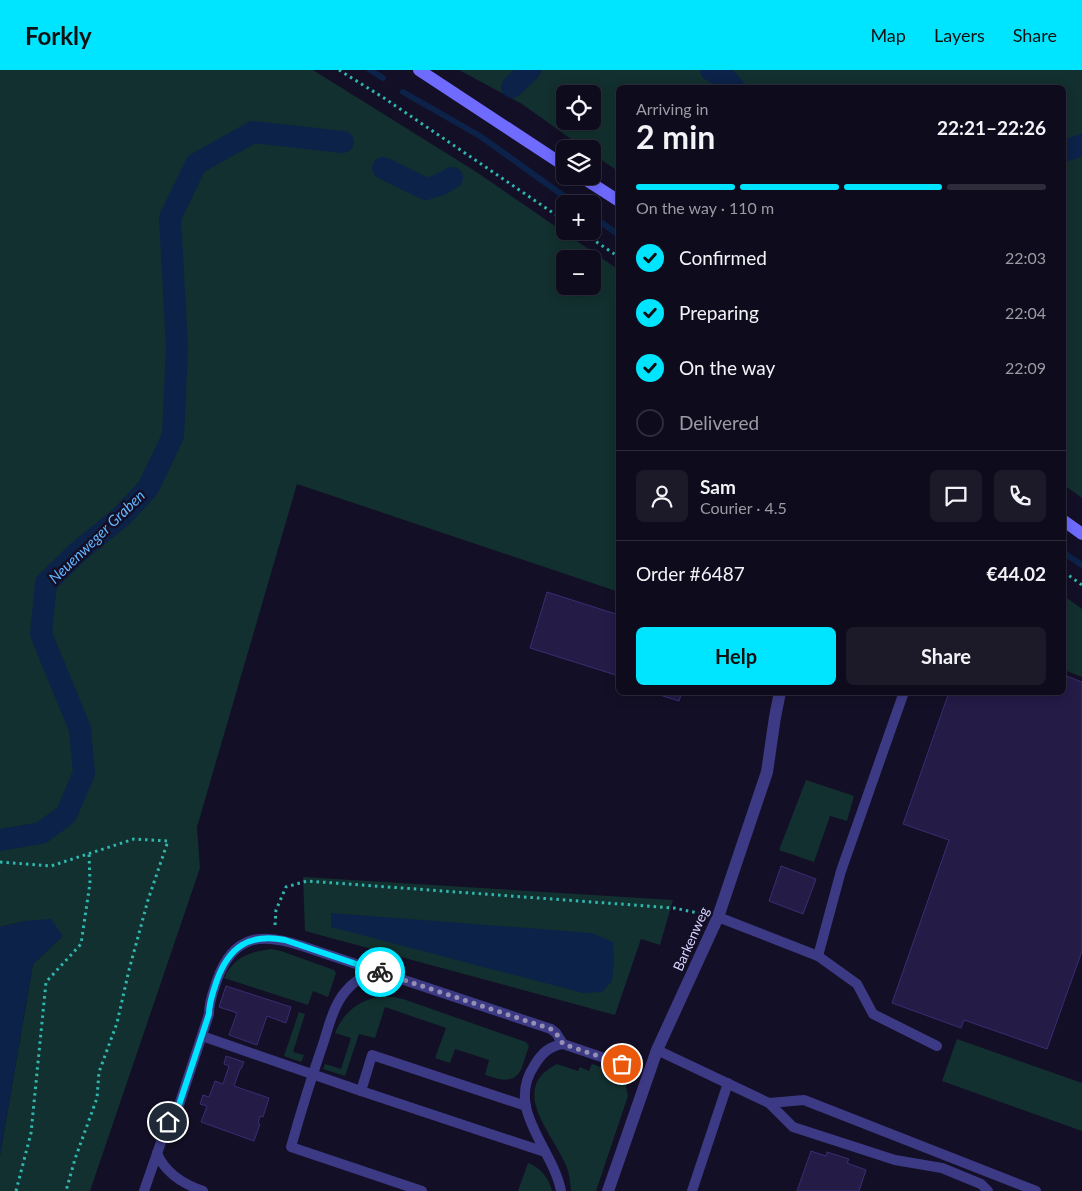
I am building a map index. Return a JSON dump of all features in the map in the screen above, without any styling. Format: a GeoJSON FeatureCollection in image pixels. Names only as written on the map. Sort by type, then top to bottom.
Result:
{"type":"FeatureCollection","features":[{"type":"Feature","properties":{"kind":"main road"},"geometry":{"type":"LineString","coordinates":[[418,70],[556,160]]}},
{"type":"Feature","properties":{"kind":"main road"},"geometry":{"type":"LineString","coordinates":[[594,185],[616,200]]}},
{"type":"Feature","properties":{"kind":"main road"},"geometry":{"type":"LineString","coordinates":[[1066,522],[1082,534]]}},
{"type":"Feature","properties":{"kind":"street","name":"Barkenweg"},"geometry":{"type":"LineString","coordinates":[[608,1191],[657,1050],[718,918],[768,772],[779,695]]}},
{"type":"Feature","properties":{"kind":"lane"},"geometry":{"type":"LineString","coordinates":[[818,956],[841,871],[903,695]]}},
{"type":"Feature","properties":{"kind":"lane"},"geometry":{"type":"LineString","coordinates":[[718,918],[818,956],[857,984],[873,1014],[937,1046]]}},
{"type":"Feature","properties":{"kind":"lane"},"geometry":{"type":"LineString","coordinates":[[144,1191],[168,1122],[175,1117],[209,1014],[209,1003],[226,960],[242,944],[252,940],[273,938],[285,940],[551,1029],[563,1044],[622,1064]]}},
{"type":"Feature","properties":{"kind":"lane"},"geometry":{"type":"LineString","coordinates":[[376,971],[359,979],[344,993],[332,1018],[312,1074],[291,1147],[422,1191]]}},
{"type":"Feature","properties":{"kind":"lane"},"geometry":{"type":"LineString","coordinates":[[202,1036],[545,1152]]}},
{"type":"Feature","properties":{"kind":"lane"},"geometry":{"type":"LineString","coordinates":[[561,1191],[552,1165],[532,1124],[524,1093],[525,1085],[532,1069],[544,1051],[563,1044]]}},
{"type":"Feature","properties":{"kind":"lane"},"geometry":{"type":"LineString","coordinates":[[657,1050],[769,1103],[793,1127],[895,1160],[942,1168],[981,1184],[988,1191]]}},
{"type":"Feature","properties":{"kind":"lane"},"geometry":{"type":"LineString","coordinates":[[361,1091],[372,1055],[526,1106]]}},
{"type":"Feature","properties":{"kind":"lane"},"geometry":{"type":"LineString","coordinates":[[692,1191],[728,1083]]}},
{"type":"Feature","properties":{"kind":"lane"},"geometry":{"type":"LineString","coordinates":[[769,1103],[804,1100],[1036,1191]]}},
{"type":"Feature","properties":{"kind":"lane"},"geometry":{"type":"LineString","coordinates":[[157,1153],[160,1161],[174,1176],[203,1191]]}},
{"type":"Feature","properties":{"kind":"path"},"geometry":{"type":"LineString","coordinates":[[339,70],[384,98],[556,215]]}},
{"type":"Feature","properties":{"kind":"path"},"geometry":{"type":"LineString","coordinates":[[594,240],[616,255]]}},
{"type":"Feature","properties":{"kind":"path"},"geometry":{"type":"LineString","coordinates":[[1066,573],[1082,585]]}},
{"type":"Feature","properties":{"kind":"path"},"geometry":{"type":"LineString","coordinates":[[0,862],[50,866],[134,840],[168,841],[148,900],[128,970],[116,1023],[99,1072],[97,1098],[75,1159],[66,1191]]}},
{"type":"Feature","properties":{"kind":"path"},"geometry":{"type":"LineString","coordinates":[[16,1191],[31,1133],[46,982],[80,944],[90,883],[89,853]]}},
{"type":"Feature","properties":{"kind":"path"},"geometry":{"type":"LineString","coordinates":[[273,938],[276,910],[286,887],[308,881],[674,908],[718,918]]}},
{"type":"Feature","properties":{"kind":"green space"},"geometry":{"type":"Polygon","coordinates":[[[0,70],[313,70],[475,171],[556,227],[556,240],[575,240],[590,250],[556,250],[556,295],[601,295],[601,258],[616,268],[616,591],[297,484],[197,827],[200,868],[90,1191],[0,1191],[0,1155],[33,964],[63,936],[25,921],[0,927],[0,70]]]}},
{"type":"Feature","properties":{"kind":"green space"},"geometry":{"type":"Polygon","coordinates":[[[459,70],[1082,70],[1082,498],[1066,486],[1066,85],[616,85],[616,170],[601,160],[601,140],[572,140],[558,130],[601,130],[601,85],[556,85],[556,128],[522,104],[459,70]]]}},
{"type":"Feature","properties":{"kind":"green space"},"geometry":{"type":"Polygon","coordinates":[[[1066,597],[1082,609],[1082,677],[1066,671],[1066,597]]]}},
{"type":"Feature","properties":{"kind":"green space"},"geometry":{"type":"Polygon","coordinates":[[[806,780],[854,796],[847,821],[830,816],[814,862],[779,850],[806,780]]]}},
{"type":"Feature","properties":{"kind":"green space"},"geometry":{"type":"Polygon","coordinates":[[[303,877],[673,900],[660,945],[641,939],[615,1015],[305,931],[303,877]]]}},
{"type":"Feature","properties":{"kind":"green space"},"geometry":{"type":"Polygon","coordinates":[[[271,949],[334,970],[336,973],[328,997],[313,991],[308,1005],[224,978],[237,960],[249,954],[271,949]]]}},
{"type":"Feature","properties":{"kind":"green space"},"geometry":{"type":"Polygon","coordinates":[[[377,997],[403,999],[526,1042],[529,1046],[521,1070],[513,1078],[504,1080],[485,1075],[489,1060],[455,1049],[450,1063],[435,1058],[446,1028],[385,1007],[375,1038],[359,1034],[345,1076],[323,1069],[325,1064],[341,1069],[351,1038],[335,1033],[338,1026],[357,1005],[377,997]]]}},
{"type":"Feature","properties":{"kind":"green space"},"geometry":{"type":"Polygon","coordinates":[[[299,1012],[305,1014],[293,1052],[304,1055],[301,1062],[284,1056],[299,1012]]]}},
{"type":"Feature","properties":{"kind":"green space"},"geometry":{"type":"Polygon","coordinates":[[[957,1039],[1082,1083],[1082,1131],[942,1081],[957,1039]]]}},
{"type":"Feature","properties":{"kind":"green space"},"geometry":{"type":"Polygon","coordinates":[[[557,1064],[578,1071],[580,1067],[589,1071],[592,1064],[621,1074],[624,1077],[628,1096],[596,1191],[571,1191],[566,1164],[537,1110],[534,1097],[536,1085],[543,1074],[557,1064]]]}},
{"type":"Feature","properties":{"kind":"green space"},"geometry":{"type":"Polygon","coordinates":[[[528,1163],[536,1167],[543,1174],[549,1182],[552,1191],[518,1191],[528,1163]]]}},
{"type":"Feature","properties":{"kind":"water"},"geometry":{"type":"Polygon","coordinates":[[[331,913],[592,933],[613,942],[614,962],[612,981],[602,992],[583,993],[331,927],[331,913]]]}},
{"type":"Feature","properties":{"kind":"water"},"geometry":{"type":"Polygon","coordinates":[[[51,919],[63,936],[33,964],[0,1155],[0,927],[25,921],[51,919]]]}},
{"type":"Feature","properties":{"kind":"building"},"geometry":{"type":"Polygon","coordinates":[[[547,592],[616,614],[616,675],[530,648],[547,592]]]}},
{"type":"Feature","properties":{"kind":"building"},"geometry":{"type":"Polygon","coordinates":[[[1066,676],[1082,682],[1082,951],[1047,1049],[964,1020],[961,1028],[892,1003],[949,840],[903,824],[948,695],[1066,695],[1066,676]]]}},
{"type":"Feature","properties":{"kind":"building"},"geometry":{"type":"Polygon","coordinates":[[[660,695],[681,695],[679,701],[660,695]]]}},
{"type":"Feature","properties":{"kind":"building"},"geometry":{"type":"Polygon","coordinates":[[[781,866],[816,879],[803,914],[769,901],[781,866]]]}},
{"type":"Feature","properties":{"kind":"building"},"geometry":{"type":"Polygon","coordinates":[[[226,986],[291,1007],[286,1023],[267,1016],[257,1045],[229,1035],[237,1013],[219,1007],[226,986]]]}},
{"type":"Feature","properties":{"kind":"building"},"geometry":{"type":"Polygon","coordinates":[[[226,1056],[244,1062],[234,1086],[269,1098],[263,1117],[260,1116],[258,1123],[260,1124],[254,1141],[201,1122],[207,1106],[200,1104],[203,1095],[209,1097],[215,1081],[223,1084],[229,1066],[224,1064],[226,1056]]]}},
{"type":"Feature","properties":{"kind":"building"},"geometry":{"type":"Polygon","coordinates":[[[811,1151],[826,1156],[827,1152],[849,1159],[847,1163],[866,1170],[859,1191],[797,1191],[811,1151]]]}},
{"type":"Feature","properties":{"kind":"waterway"},"geometry":{"type":"LineString","coordinates":[[370,70],[383,78]]}},
{"type":"Feature","properties":{"kind":"waterway","name":"Neuenweger Graben"},"geometry":{"type":"LineString","coordinates":[[512,87],[530,70]]}},
{"type":"Feature","properties":{"kind":"waterway","name":"Neuenweger Graben"},"geometry":{"type":"LineString","coordinates":[[711,70],[726,79],[731,85]]}},
{"type":"Feature","properties":{"kind":"waterway"},"geometry":{"type":"LineString","coordinates":[[403,92],[480,136],[562,195]]}},
{"type":"Feature","properties":{"kind":"waterway","name":"Neuenweger Graben"},"geometry":{"type":"LineString","coordinates":[[0,840],[41,833],[66,815],[84,773],[80,729],[41,634],[46,583],[79,551],[123,515],[148,488],[173,436],[177,347],[170,218],[196,164],[253,132],[343,142]]}},
{"type":"Feature","properties":{"kind":"waterway","name":"Neuenweger Graben"},"geometry":{"type":"LineString","coordinates":[[1066,150],[1082,145]]}},
{"type":"Feature","properties":{"kind":"waterway","name":"Neuenweger Graben"},"geometry":{"type":"LineString","coordinates":[[383,168],[426,189],[452,178]]}},
{"type":"Feature","properties":{"kind":"waterway"},"geometry":{"type":"LineString","coordinates":[[601,222],[616,233]]}},
{"type":"Feature","properties":{"kind":"waterway"},"geometry":{"type":"LineString","coordinates":[[1066,554],[1082,565]]}},
{"type":"Feature","properties":{"kind":"way so far"},"geometry":{"type":"LineString","coordinates":[[380,972],[551,1029],[563,1044],[622,1064]]}},
{"type":"Feature","properties":{"kind":"route"},"geometry":{"type":"LineString","coordinates":[[168,1122],[175,1117],[209,1014],[209,1003],[221,968],[226,960],[242,944],[262,938],[285,940],[380,972]]}}]}
